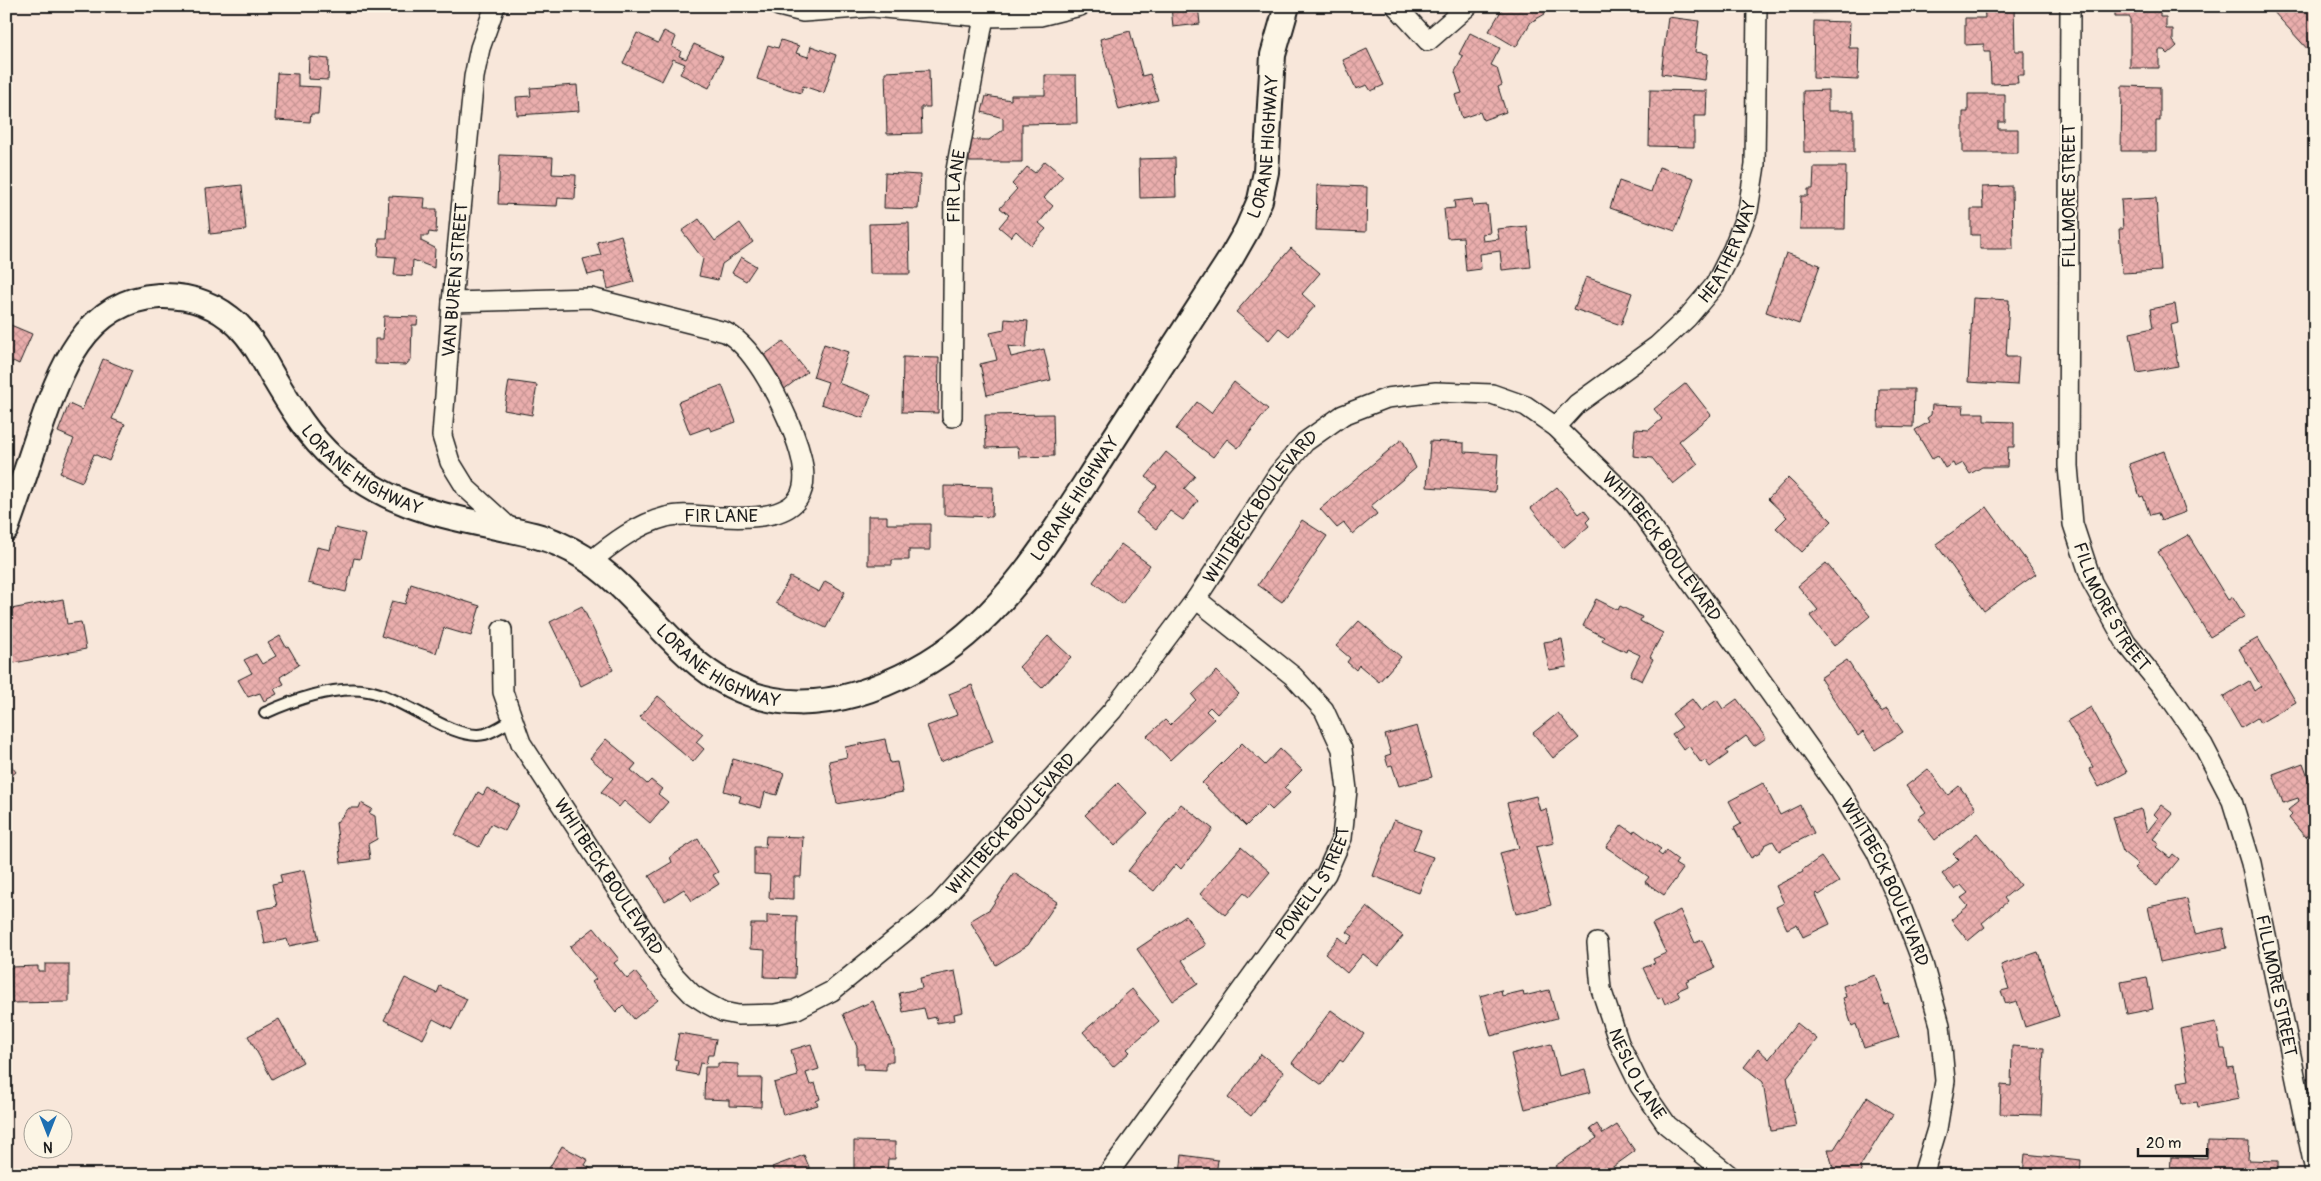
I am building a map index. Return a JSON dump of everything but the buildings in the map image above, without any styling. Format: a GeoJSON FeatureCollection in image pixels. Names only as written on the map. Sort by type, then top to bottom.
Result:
{"type":"FeatureCollection","features":[{"type":"Feature","properties":{"kind":"street","name":"VAN BUREN STREET"},"geometry":{"type":"LineString","coordinates":[[495,6],[480,48],[474,76],[442,424],[444,448],[466,488],[512,530]]}},
{"type":"Feature","properties":{"kind":"street"},"geometry":{"type":"LineString","coordinates":[[779,6],[803,12],[872,7],[984,17],[1040,16],[1054,10],[1080,6]]}},
{"type":"Feature","properties":{"kind":"street","name":"LORANE HIGHWAY"},"geometry":{"type":"LineString","coordinates":[[6,529],[58,379],[74,348],[97,322],[122,305],[144,297],[171,296],[194,299],[209,305],[234,322],[251,339],[308,433],[336,461],[386,496],[440,516],[512,530],[558,543],[591,561],[620,583],[689,656],[715,677],[753,696],[780,702],[804,702],[846,698],[883,684],[918,668],[951,646],[990,612],[1030,566],[1231,258],[1247,230],[1260,200],[1266,172],[1273,55],[1287,6]]}},
{"type":"Feature","properties":{"kind":"street"},"geometry":{"type":"LineString","coordinates":[[1396,6],[1428,41],[1468,6]]}},
{"type":"Feature","properties":{"kind":"street","name":"HEATHER WAY"},"geometry":{"type":"LineString","coordinates":[[1556,427],[1577,404],[1657,346],[1687,318],[1715,285],[1733,249],[1748,210],[1755,166],[1756,6]]}},
{"type":"Feature","properties":{"kind":"street","name":"FILLMORE STREET"},"geometry":{"type":"LineString","coordinates":[[2070,6],[2068,466],[2073,524],[2092,582],[2126,643],[2166,692],[2198,737],[2232,800],[2251,863],[2315,1171]]}},
{"type":"Feature","properties":{"kind":"street","name":"FIR LANE"},"geometry":{"type":"LineString","coordinates":[[952,417],[954,181],[984,17]]}},
{"type":"Feature","properties":{"kind":"street","name":"FIR LANE"},"geometry":{"type":"LineString","coordinates":[[452,302],[600,299],[725,332],[736,338],[750,354],[778,399],[801,454],[804,479],[798,500],[784,511],[761,517],[690,515],[666,517],[628,534],[591,561]]}},
{"type":"Feature","properties":{"kind":"street","name":"WHITBECK BOULEVARD"},"geometry":{"type":"LineString","coordinates":[[502,630],[503,692],[512,720],[522,742],[671,972],[681,984],[706,1003],[723,1012],[738,1015],[775,1014],[795,1010],[832,991],[939,904],[1112,711],[1196,599],[1278,474],[1305,442],[1343,415],[1387,398],[1436,392],[1492,394],[1526,406],[1556,427],[1635,504],[1840,791],[1876,851],[1923,964],[1940,1025],[1945,1082],[1937,1129],[1923,1175]]}},
{"type":"Feature","properties":{"kind":"street","name":"POWELL STREET"},"geometry":{"type":"LineString","coordinates":[[1107,1175],[1326,874],[1342,838],[1347,790],[1342,749],[1324,710],[1293,676],[1196,599]]}},
{"type":"Feature","properties":{"kind":"street","name":"NESLO LANE"},"geometry":{"type":"LineString","coordinates":[[1597,943],[1601,989],[1619,1043],[1640,1086],[1667,1125],[1729,1175]]}},
{"type":"Feature","properties":{"kind":"lane"},"geometry":{"type":"LineString","coordinates":[[265,713],[310,698],[356,690],[390,696],[463,733],[484,734],[512,720]]}}]}
